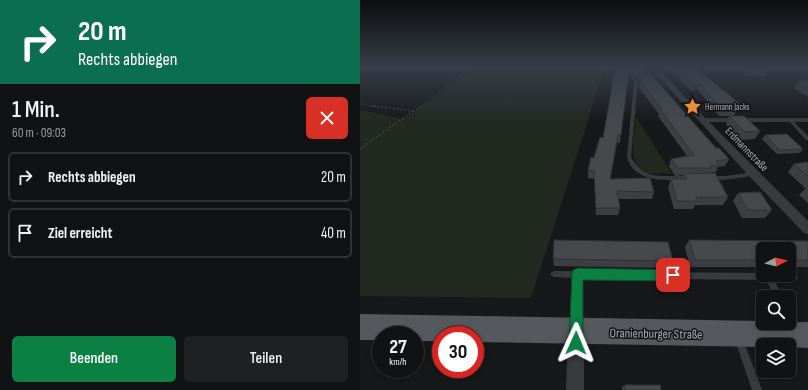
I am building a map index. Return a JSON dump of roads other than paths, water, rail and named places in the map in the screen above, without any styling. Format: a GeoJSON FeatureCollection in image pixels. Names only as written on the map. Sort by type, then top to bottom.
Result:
{"type":"FeatureCollection","features":[{"type":"Feature","properties":{"kind":"main road","name":"Oranienburger Straße"},"geometry":{"type":"LineString","coordinates":[[360,327],[736,334],[799,328]]}},
{"type":"Feature","properties":{"kind":"street","name":"Erdmannstraße"},"geometry":{"type":"LineString","coordinates":[[670,85],[753,174],[808,229]]}},
{"type":"Feature","properties":{"kind":"street"},"geometry":{"type":"LineString","coordinates":[[702,120],[808,120]]}},
{"type":"Feature","properties":{"kind":"street"},"geometry":{"type":"LineString","coordinates":[[575,390],[576,331]]}},
{"type":"Feature","properties":{"kind":"lane"},"geometry":{"type":"LineString","coordinates":[[636,85],[629,158],[634,169],[641,174],[653,177],[696,178]]}},
{"type":"Feature","properties":{"kind":"lane"},"geometry":{"type":"LineString","coordinates":[[790,120],[808,139]]}},
{"type":"Feature","properties":{"kind":"lane"},"geometry":{"type":"LineString","coordinates":[[703,178],[726,178],[753,174]]}},
{"type":"Feature","properties":{"kind":"lane"},"geometry":{"type":"LineString","coordinates":[[554,274],[756,277]]}},
{"type":"Feature","properties":{"kind":"lane"},"geometry":{"type":"LineString","coordinates":[[576,331],[578,274]]}},
{"type":"Feature","properties":{"kind":"lane"},"geometry":{"type":"LineString","coordinates":[[736,334],[757,390]]}},
{"type":"Feature","properties":{"kind":"place","name":"Hermann Jacks"},"geometry":{"type":"Point","coordinates":[692,107]}}]}
